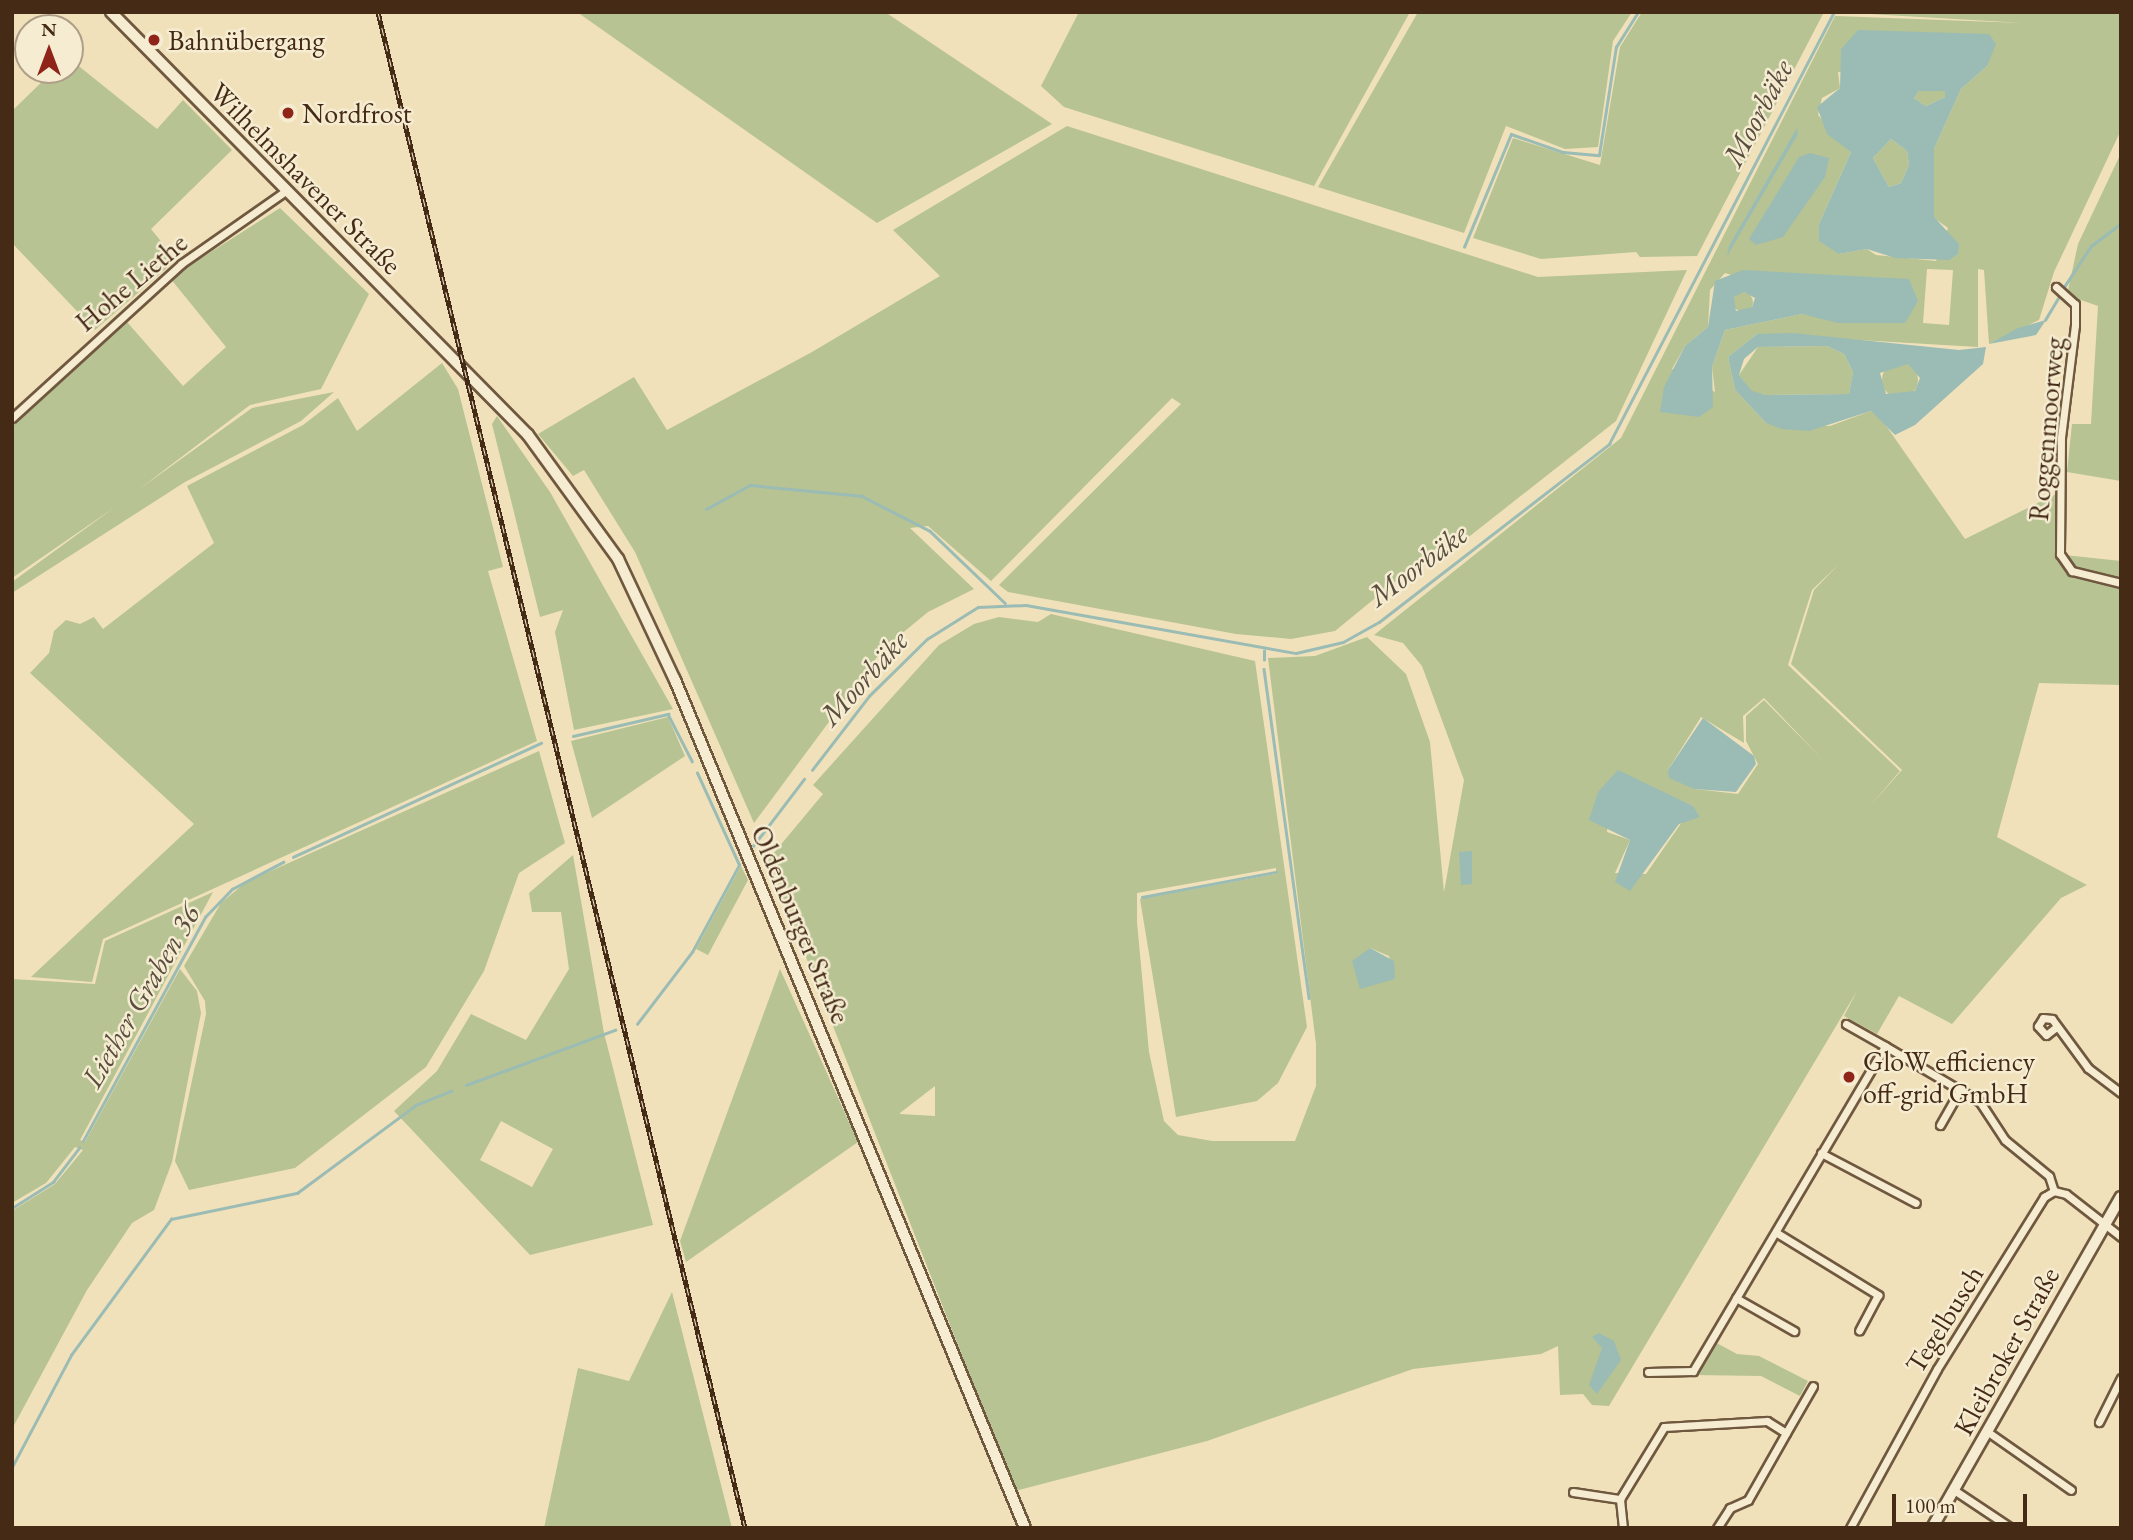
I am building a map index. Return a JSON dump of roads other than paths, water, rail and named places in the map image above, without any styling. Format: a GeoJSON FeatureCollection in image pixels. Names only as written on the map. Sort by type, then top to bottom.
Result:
{"type":"FeatureCollection","features":[{"type":"Feature","properties":{"kind":"street","name":"Wilhelmshavener Straße"},"geometry":{"type":"LineString","coordinates":[[111,12],[471,375]]}},
{"type":"Feature","properties":{"kind":"street","name":"Hohe Liethe"},"geometry":{"type":"LineString","coordinates":[[12,418],[172,271],[286,190]]}},
{"type":"Feature","properties":{"kind":"street","name":"Roggenmoorweg"},"geometry":{"type":"LineString","coordinates":[[2056,287],[2075,304],[2075,325],[2061,438],[2060,554],[2072,571],[2121,583]]}},
{"type":"Feature","properties":{"kind":"street","name":"Oldenburger Straße"},"geometry":{"type":"LineString","coordinates":[[471,375],[566,482],[638,597],[1025,1528]]}},
{"type":"Feature","properties":{"kind":"street"},"geometry":{"type":"LineString","coordinates":[[1846,1024],[1980,1102],[2005,1140],[2049,1176],[2054,1191],[2104,1222],[2121,1237]]}},
{"type":"Feature","properties":{"kind":"street"},"geometry":{"type":"LineString","coordinates":[[2055,1028],[2068,1035],[2104,1084],[2121,1093]]}},
{"type":"Feature","properties":{"kind":"street"},"geometry":{"type":"LineString","coordinates":[[1648,1372],[1693,1371],[1777,1233],[1885,1046]]}},
{"type":"Feature","properties":{"kind":"street"},"geometry":{"type":"LineString","coordinates":[[1940,1125],[1960,1090]]}},
{"type":"Feature","properties":{"kind":"street"},"geometry":{"type":"LineString","coordinates":[[1821,1153],[1916,1203]]}},
{"type":"Feature","properties":{"kind":"street","name":"Tegelbusch"},"geometry":{"type":"LineString","coordinates":[[1850,1528],[1937,1369],[2054,1191]]}},
{"type":"Feature","properties":{"kind":"street","name":"Kleibroker Straße"},"geometry":{"type":"LineString","coordinates":[[1932,1528],[2104,1222],[2121,1197]]}},
{"type":"Feature","properties":{"kind":"street"},"geometry":{"type":"LineString","coordinates":[[1777,1233],[1878,1295],[1859,1330]]}},
{"type":"Feature","properties":{"kind":"street"},"geometry":{"type":"LineString","coordinates":[[1736,1298],[1794,1331]]}},
{"type":"Feature","properties":{"kind":"street"},"geometry":{"type":"LineString","coordinates":[[2099,1422],[2121,1378]]}},
{"type":"Feature","properties":{"kind":"street"},"geometry":{"type":"LineString","coordinates":[[1717,1528],[1730,1508],[1748,1500],[1813,1386]]}},
{"type":"Feature","properties":{"kind":"street"},"geometry":{"type":"LineString","coordinates":[[1623,1528],[1620,1499],[1664,1427],[1767,1421],[1786,1433]]}},
{"type":"Feature","properties":{"kind":"street"},"geometry":{"type":"LineString","coordinates":[[1987,1432],[2071,1490]]}},
{"type":"Feature","properties":{"kind":"street"},"geometry":{"type":"LineString","coordinates":[[1954,1490],[2011,1528]]}},
{"type":"Feature","properties":{"kind":"street"},"geometry":{"type":"LineString","coordinates":[[1573,1492],[1620,1499]]}},
{"type":"Feature","properties":{"kind":"water"},"geometry":{"type":"Polygon","coordinates":[[[1858,30],[1989,34],[1996,44],[1987,66],[1961,89],[1934,149],[1934,217],[1959,244],[1958,254],[1949,260],[1895,258],[1867,249],[1839,254],[1819,241],[1819,224],[1851,152],[1827,134],[1817,107],[1840,88],[1841,49],[1858,30]],[[1919,91],[1914,98],[1926,106],[1945,97],[1945,91],[1919,91]],[[1891,139],[1873,158],[1889,187],[1901,183],[1909,165],[1907,151],[1891,139]]]}},
{"type":"Feature","properties":{"kind":"water"},"geometry":{"type":"Polygon","coordinates":[[[1797,128],[1798,134],[1727,256],[1729,246],[1797,128]]]}},
{"type":"Feature","properties":{"kind":"water"},"geometry":{"type":"Polygon","coordinates":[[[1810,153],[1829,158],[1825,177],[1783,237],[1756,245],[1749,239],[1799,157],[1810,153]]]}},
{"type":"Feature","properties":{"kind":"water"},"geometry":{"type":"Polygon","coordinates":[[[1743,270],[1909,279],[1918,301],[1905,323],[1838,323],[1802,314],[1725,330],[1712,367],[1713,407],[1699,417],[1660,412],[1664,387],[1685,346],[1708,327],[1715,281],[1743,270]],[[1744,292],[1734,297],[1736,311],[1752,307],[1755,298],[1744,292]]]}},
{"type":"Feature","properties":{"kind":"water"},"geometry":{"type":"Polygon","coordinates":[[[2046,320],[2036,335],[1989,344],[2018,328],[2046,320]]]}},
{"type":"Feature","properties":{"kind":"water"},"geometry":{"type":"Polygon","coordinates":[[[1793,333],[1959,350],[1986,347],[1983,364],[1915,425],[1895,435],[1871,411],[1809,431],[1781,429],[1766,423],[1735,390],[1728,357],[1757,334],[1793,333]],[[1827,346],[1758,347],[1744,359],[1739,375],[1752,391],[1766,395],[1849,394],[1853,372],[1844,354],[1827,346]],[[1908,364],[1880,373],[1886,394],[1915,391],[1920,378],[1908,364]]]}},
{"type":"Feature","properties":{"kind":"water"},"geometry":{"type":"Polygon","coordinates":[[[1703,718],[1754,756],[1756,764],[1736,792],[1694,789],[1669,778],[1668,770],[1703,718]]]}},
{"type":"Feature","properties":{"kind":"water"},"geometry":{"type":"Polygon","coordinates":[[[1618,770],[1693,806],[1700,817],[1679,824],[1630,891],[1615,882],[1630,840],[1589,820],[1598,792],[1618,770]]]}},
{"type":"Feature","properties":{"kind":"water"},"geometry":{"type":"Polygon","coordinates":[[[1472,851],[1472,884],[1461,885],[1459,852],[1472,851]]]}},
{"type":"Feature","properties":{"kind":"water"},"geometry":{"type":"Polygon","coordinates":[[[1370,948],[1394,961],[1395,979],[1360,989],[1352,961],[1370,948]]]}},
{"type":"Feature","properties":{"kind":"water"},"geometry":{"type":"Polygon","coordinates":[[[1599,1333],[1614,1341],[1621,1360],[1597,1394],[1589,1385],[1602,1348],[1592,1337],[1599,1333]]]}},
{"type":"Feature","properties":{"kind":"waterway"},"geometry":{"type":"LineString","coordinates":[[1464,247],[1511,134],[1563,152],[1599,155],[1616,47],[1638,12]]}},
{"type":"Feature","properties":{"kind":"waterway","name":"Moorbäke"},"geometry":{"type":"LineString","coordinates":[[812,770],[869,696],[927,639],[978,607],[1026,605],[1296,653],[1343,642],[1379,622],[1609,444],[1834,12]]}},
{"type":"Feature","properties":{"kind":"waterway"},"geometry":{"type":"LineString","coordinates":[[2062,290],[2091,246],[2121,223]]}},
{"type":"Feature","properties":{"kind":"waterway"},"geometry":{"type":"LineString","coordinates":[[2045,320],[2060,295]]}},
{"type":"Feature","properties":{"kind":"waterway"},"geometry":{"type":"LineString","coordinates":[[706,509],[750,485],[862,496],[930,531],[1005,603]]}},
{"type":"Feature","properties":{"kind":"waterway"},"geometry":{"type":"LineString","coordinates":[[1264,651],[1264,660]]}},
{"type":"Feature","properties":{"kind":"waterway"},"geometry":{"type":"LineString","coordinates":[[1264,669],[1309,998]]}},
{"type":"Feature","properties":{"kind":"waterway"},"geometry":{"type":"LineString","coordinates":[[573,736],[668,714],[692,761]]}},
{"type":"Feature","properties":{"kind":"waterway"},"geometry":{"type":"LineString","coordinates":[[293,857],[541,743]]}},
{"type":"Feature","properties":{"kind":"waterway","name":"Moorbäke"},"geometry":{"type":"LineString","coordinates":[[637,1024],[692,952],[739,865],[697,773]]}},
{"type":"Feature","properties":{"kind":"waterway","name":"Moorbäke"},"geometry":{"type":"LineString","coordinates":[[753,846],[804,779]]}},
{"type":"Feature","properties":{"kind":"waterway","name":"Liether Graben 36"},"geometry":{"type":"LineString","coordinates":[[83,1141],[205,917],[232,889],[283,862]]}},
{"type":"Feature","properties":{"kind":"waterway"},"geometry":{"type":"LineString","coordinates":[[1142,897],[1276,872]]}},
{"type":"Feature","properties":{"kind":"waterway"},"geometry":{"type":"LineString","coordinates":[[466,1085],[615,1030]]}},
{"type":"Feature","properties":{"kind":"waterway"},"geometry":{"type":"LineString","coordinates":[[12,1467],[71,1355],[171,1219],[297,1193],[416,1105],[451,1091]]}},
{"type":"Feature","properties":{"kind":"waterway","name":"Liether Graben 36"},"geometry":{"type":"LineString","coordinates":[[12,1208],[53,1182],[79,1148]]}},
{"type":"Feature","properties":{"kind":"railway"},"geometry":{"type":"LineString","coordinates":[[378,12],[745,1528]]}},
{"type":"Feature","properties":{"kind":"place","name":"Bahnübergang"},"geometry":{"type":"Point","coordinates":[154,40]}},
{"type":"Feature","properties":{"kind":"place","name":"Nordfrost"},"geometry":{"type":"Point","coordinates":[288,113]}},
{"type":"Feature","properties":{"kind":"place","name":"GloW efficiency off-grid GmbH"},"geometry":{"type":"Point","coordinates":[1849,1077]}}]}
